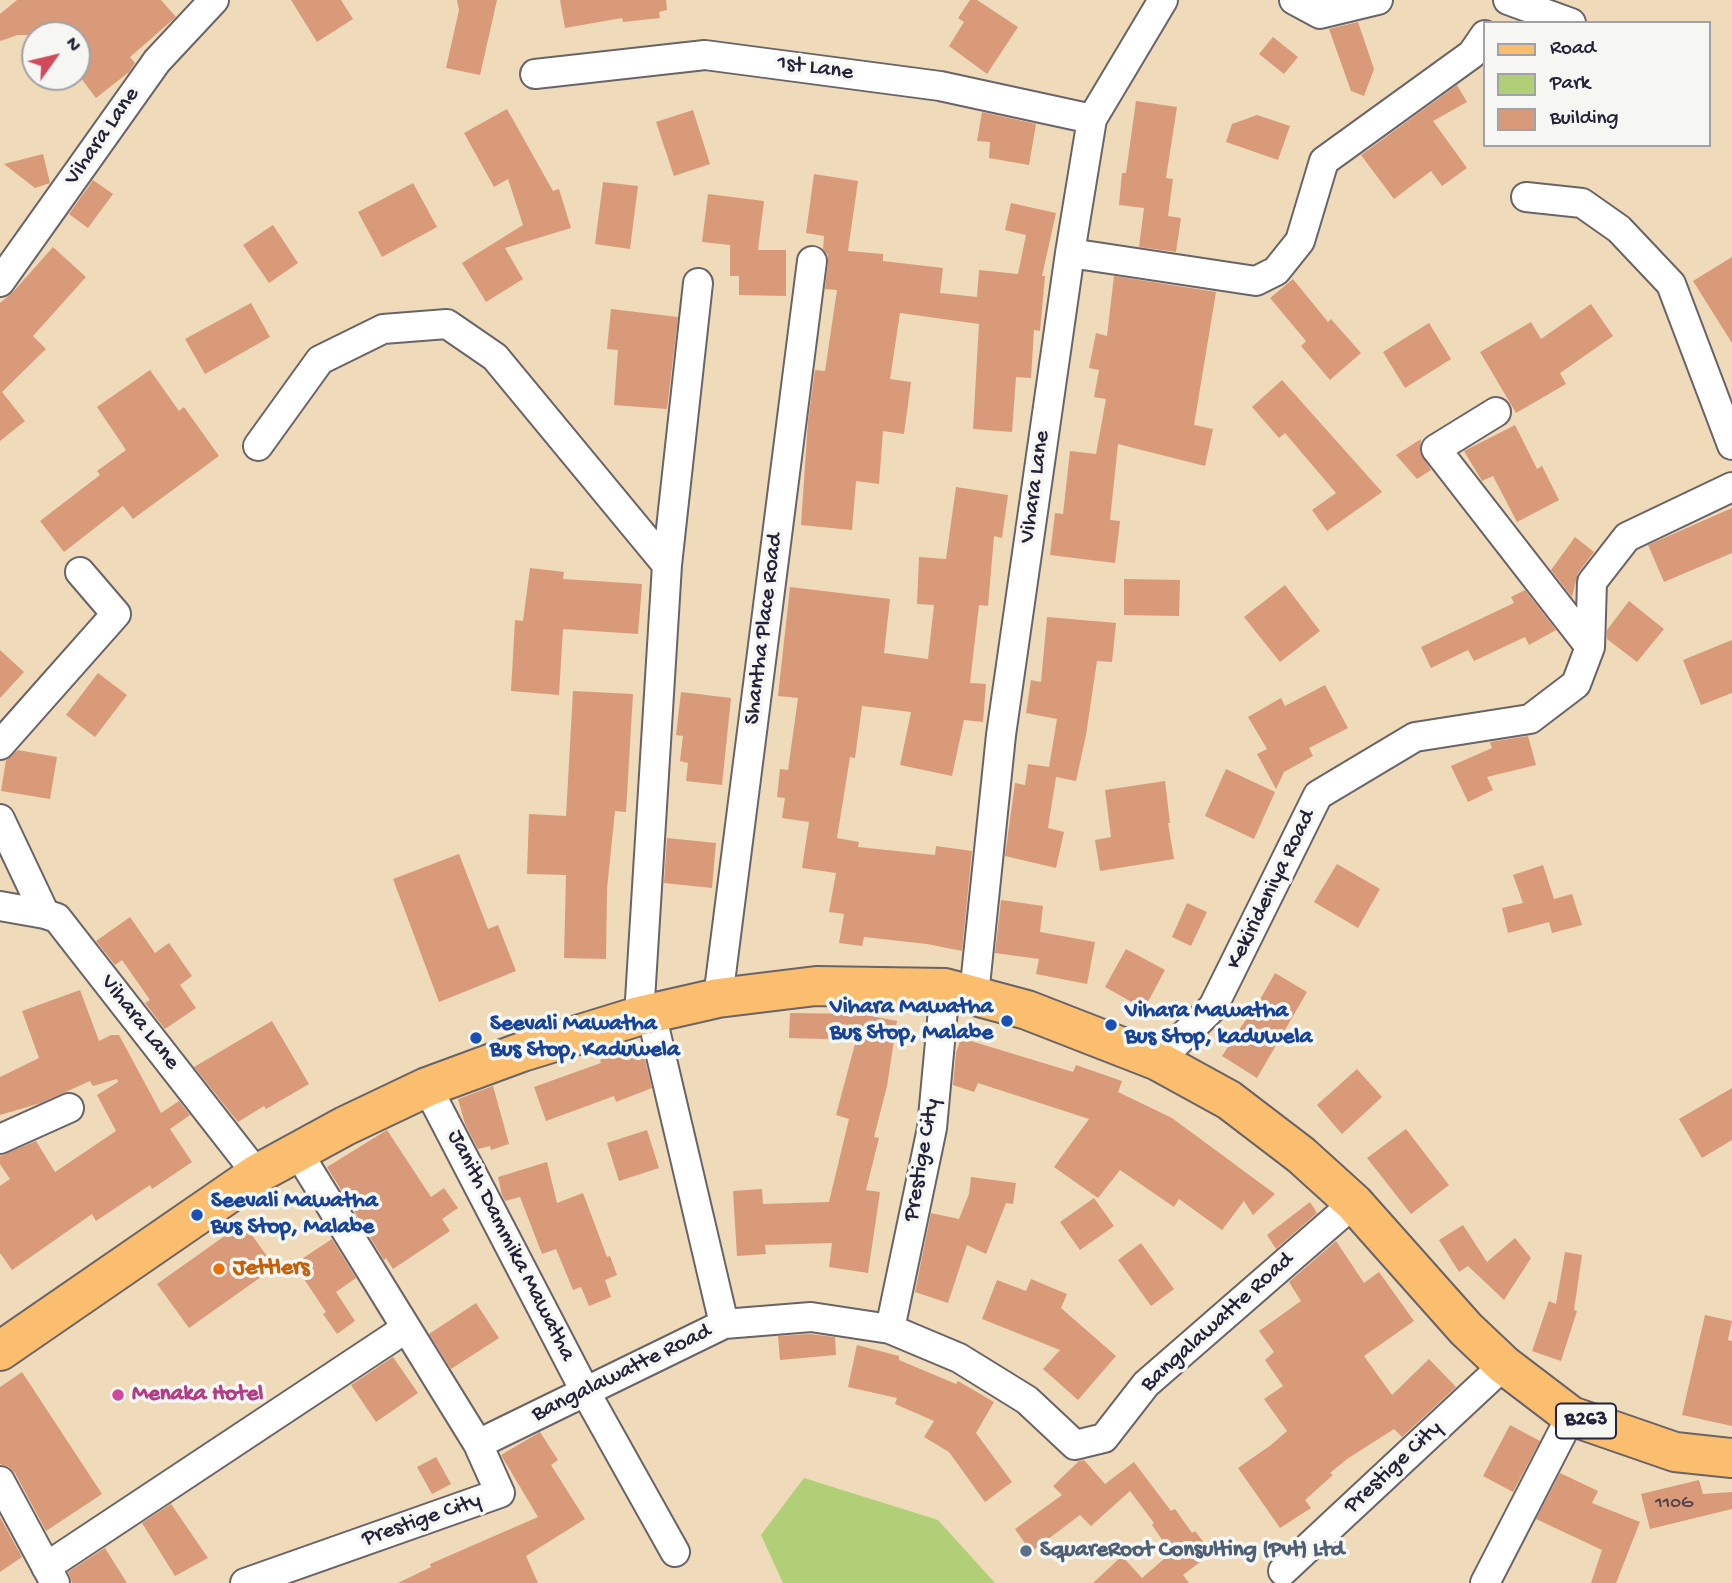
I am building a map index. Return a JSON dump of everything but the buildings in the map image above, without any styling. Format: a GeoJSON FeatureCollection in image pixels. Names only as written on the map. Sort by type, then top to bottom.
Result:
{"type":"FeatureCollection","features":[{"type":"Feature","properties":{"kind":"main road","name":"B263"},"geometry":{"type":"LineString","coordinates":[[0,1351],[257,1174],[297,1151],[427,1087],[522,1052],[645,1015],[718,998],[816,986],[959,991],[1027,1010],[1158,1061],[1229,1100],[1301,1155],[1354,1203],[1466,1329],[1504,1365],[1571,1416],[1675,1452],[1732,1458]]}},
{"type":"Feature","properties":{"kind":"street","name":"Vihara Lane"},"geometry":{"type":"LineString","coordinates":[[0,282],[157,61],[215,0]]}},
{"type":"Feature","properties":{"kind":"street","name":"Vihara Lane"},"geometry":{"type":"LineString","coordinates":[[959,991],[1001,735],[1070,253],[1092,119],[1163,0]]}},
{"type":"Feature","properties":{"kind":"street"},"geometry":{"type":"LineString","coordinates":[[1294,0],[1320,13],[1378,0]]}},
{"type":"Feature","properties":{"kind":"street"},"geometry":{"type":"LineString","coordinates":[[1490,21],[1494,0]]}},
{"type":"Feature","properties":{"kind":"street"},"geometry":{"type":"LineString","coordinates":[[1508,0],[1566,21]]}},
{"type":"Feature","properties":{"kind":"street"},"geometry":{"type":"LineString","coordinates":[[1070,253],[1256,281],[1276,271],[1300,240],[1324,161],[1472,54],[1484,36]]}},
{"type":"Feature","properties":{"kind":"street","name":"1st Lane"},"geometry":{"type":"LineString","coordinates":[[535,74],[705,55],[940,86],[1092,119]]}},
{"type":"Feature","properties":{"kind":"street"},"geometry":{"type":"LineString","coordinates":[[1526,197],[1582,203],[1619,229],[1671,284],[1732,444]]}},
{"type":"Feature","properties":{"kind":"street","name":"Shantha Place Road"},"geometry":{"type":"LineString","coordinates":[[718,998],[812,261]]}},
{"type":"Feature","properties":{"kind":"street"},"geometry":{"type":"LineString","coordinates":[[698,283],[667,565],[645,1015],[724,1324]]}},
{"type":"Feature","properties":{"kind":"street"},"geometry":{"type":"LineString","coordinates":[[258,446],[320,360],[383,329],[447,324],[495,357],[667,565]]}},
{"type":"Feature","properties":{"kind":"street"},"geometry":{"type":"LineString","coordinates":[[1496,412],[1436,449],[1590,647]]}},
{"type":"Feature","properties":{"kind":"street","name":"Kekirideniya Road"},"geometry":{"type":"LineString","coordinates":[[1158,1061],[1213,1007],[1318,795],[1415,737],[1530,719],[1576,684],[1590,647],[1592,582],[1627,537],[1732,487]]}},
{"type":"Feature","properties":{"kind":"street"},"geometry":{"type":"LineString","coordinates":[[0,746],[116,614],[80,572]]}},
{"type":"Feature","properties":{"kind":"street"},"geometry":{"type":"LineString","coordinates":[[0,819],[45,914]]}},
{"type":"Feature","properties":{"kind":"street","name":"Vihara Lane"},"geometry":{"type":"LineString","coordinates":[[0,906],[57,918],[257,1174]]}},
{"type":"Feature","properties":{"kind":"street","name":"Prestige City"},"geometry":{"type":"LineString","coordinates":[[890,1329],[959,991]]}},
{"type":"Feature","properties":{"kind":"street","name":"Janith Dammika Mawatha"},"geometry":{"type":"LineString","coordinates":[[427,1087],[585,1391],[675,1552]]}},
{"type":"Feature","properties":{"kind":"street"},"geometry":{"type":"LineString","coordinates":[[0,1139],[69,1108]]}},
{"type":"Feature","properties":{"kind":"street","name":"Prestige City"},"geometry":{"type":"LineString","coordinates":[[245,1583],[500,1493],[478,1444],[297,1151]]}},
{"type":"Feature","properties":{"kind":"street","name":"Bangalawatte Road"},"geometry":{"type":"LineString","coordinates":[[478,1444],[724,1324],[811,1317],[890,1329],[959,1358],[1027,1400],[1075,1445],[1104,1438],[1146,1384],[1354,1203]]}},
{"type":"Feature","properties":{"kind":"street"},"geometry":{"type":"LineString","coordinates":[[0,1481],[51,1575],[405,1329]]}},
{"type":"Feature","properties":{"kind":"street","name":"Prestige City"},"geometry":{"type":"LineString","coordinates":[[1283,1571],[1504,1365]]}},
{"type":"Feature","properties":{"kind":"street"},"geometry":{"type":"LineString","coordinates":[[1485,1583],[1571,1416]]}},
{"type":"Feature","properties":{"kind":"green space"},"geometry":{"type":"Polygon","coordinates":[[[804,1478],[938,1520],[995,1583],[783,1583],[761,1535],[804,1478]]]}},
{"type":"Feature","properties":{"kind":"place","name":"Vihara Mawatha Bus Stop, Malabe"},"geometry":{"type":"Point","coordinates":[1007,1021]}},
{"type":"Feature","properties":{"kind":"place","name":"Vihara Mawatha Bus Stop, kaduwela"},"geometry":{"type":"Point","coordinates":[1111,1025]}},
{"type":"Feature","properties":{"kind":"place","name":"Seevali Mawatha Bus Stop, Kaduwela"},"geometry":{"type":"Point","coordinates":[476,1038]}},
{"type":"Feature","properties":{"kind":"place","name":"Seevali Mawatha Bus Stop, Malabe"},"geometry":{"type":"Point","coordinates":[197,1215]}},
{"type":"Feature","properties":{"kind":"place","name":"Jettlers"},"geometry":{"type":"Point","coordinates":[219,1269]}},
{"type":"Feature","properties":{"kind":"place","name":"Menaka Hotel"},"geometry":{"type":"Point","coordinates":[118,1395]}},
{"type":"Feature","properties":{"kind":"place","name":"SquareRoot Consulting (Pvt) Ltd"},"geometry":{"type":"Point","coordinates":[1026,1551]}}]}
